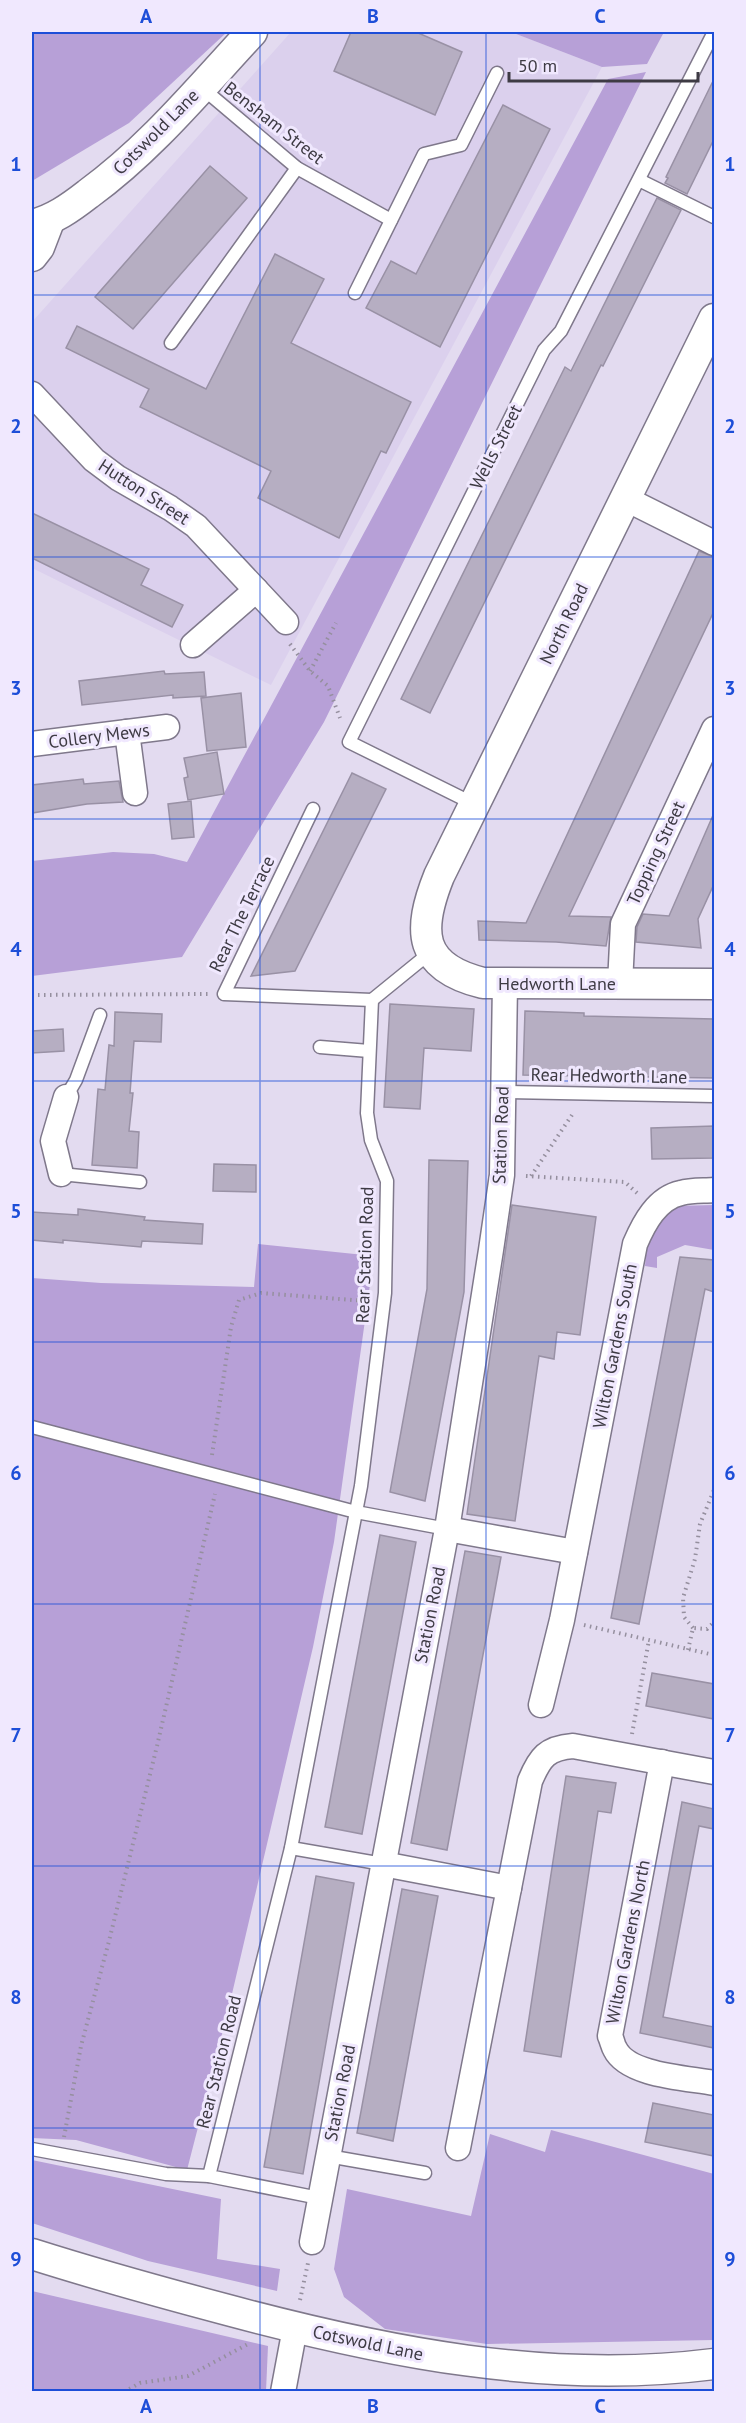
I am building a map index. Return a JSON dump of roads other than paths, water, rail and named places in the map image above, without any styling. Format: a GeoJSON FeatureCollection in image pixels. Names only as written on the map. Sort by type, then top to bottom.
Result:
{"type":"FeatureCollection","features":[{"type":"Feature","properties":{"kind":"street","name":"Cotswold Lane"},"geometry":{"type":"LineString","coordinates":[[32,256],[39,247],[40,223],[113,176],[148,144],[252,32]]}},
{"type":"Feature","properties":{"kind":"street","name":"North Road"},"geometry":{"type":"LineString","coordinates":[[428,942],[428,904],[432,895],[714,319]]}},
{"type":"Feature","properties":{"kind":"street","name":"Hutton Street"},"geometry":{"type":"LineString","coordinates":[[32,394],[94,460],[118,478],[196,526],[286,622]]}},
{"type":"Feature","properties":{"kind":"street"},"geometry":{"type":"LineString","coordinates":[[626,499],[714,543]]}},
{"type":"Feature","properties":{"kind":"street"},"geometry":{"type":"LineString","coordinates":[[193,645],[256,590]]}},
{"type":"Feature","properties":{"kind":"street","name":"Collery Mews"},"geometry":{"type":"LineString","coordinates":[[32,744],[167,727]]}},
{"type":"Feature","properties":{"kind":"street","name":"Topping Street"},"geometry":{"type":"LineString","coordinates":[[621,984],[623,924],[714,729]]}},
{"type":"Feature","properties":{"kind":"street"},"geometry":{"type":"LineString","coordinates":[[127,732],[135,793]]}},
{"type":"Feature","properties":{"kind":"street","name":"Hedworth Lane"},"geometry":{"type":"LineString","coordinates":[[428,942],[446,967],[461,978],[483,983],[714,984]]}},
{"type":"Feature","properties":{"kind":"street","name":"Station Road"},"geometry":{"type":"LineString","coordinates":[[312,2242],[447,1529],[502,1175],[505,983]]}},
{"type":"Feature","properties":{"kind":"street"},"geometry":{"type":"LineString","coordinates":[[61,1174],[42,1141],[66,1097]]}},
{"type":"Feature","properties":{"kind":"street","name":"Wilton Gardens South"},"geometry":{"type":"LineString","coordinates":[[541,1705],[562,1620],[635,1244],[643,1225],[654,1209],[680,1193],[714,1190]]}},
{"type":"Feature","properties":{"kind":"street"},"geometry":{"type":"LineString","coordinates":[[447,1529],[575,1552]]}},
{"type":"Feature","properties":{"kind":"street"},"geometry":{"type":"LineString","coordinates":[[458,2148],[530,1781],[536,1766],[546,1753],[559,1747],[573,1746],[714,1772]]}},
{"type":"Feature","properties":{"kind":"street","name":"Wilton Gardens North"},"geometry":{"type":"LineString","coordinates":[[662,1762],[610,2036],[615,2050],[625,2061],[640,2070],[714,2084]]}},
{"type":"Feature","properties":{"kind":"street"},"geometry":{"type":"LineString","coordinates":[[383,1863],[509,1888]]}},
{"type":"Feature","properties":{"kind":"street","name":"Cotswold Lane"},"geometry":{"type":"LineString","coordinates":[[32,2254],[105,2277],[289,2326],[432,2357],[555,2369],[626,2369],[714,2364]]}},
{"type":"Feature","properties":{"kind":"street"},"geometry":{"type":"LineString","coordinates":[[283,2391],[289,2326]]}},
{"type":"Feature","properties":{"kind":"lane","name":"Wells Street"},"geometry":{"type":"LineString","coordinates":[[475,804],[349,742],[544,350],[561,331],[714,32]]}},
{"type":"Feature","properties":{"kind":"lane"},"geometry":{"type":"LineString","coordinates":[[355,293],[424,154],[461,145],[497,73]]}},
{"type":"Feature","properties":{"kind":"lane","name":"Bensham Street"},"geometry":{"type":"LineString","coordinates":[[200,87],[297,168],[391,220]]}},
{"type":"Feature","properties":{"kind":"lane"},"geometry":{"type":"LineString","coordinates":[[171,343],[297,168]]}},
{"type":"Feature","properties":{"kind":"lane"},"geometry":{"type":"LineString","coordinates":[[639,180],[714,218]]}},
{"type":"Feature","properties":{"kind":"lane","name":"Rear The Terrace"},"geometry":{"type":"LineString","coordinates":[[313,809],[224,994],[372,1000]]}},
{"type":"Feature","properties":{"kind":"lane"},"geometry":{"type":"LineString","coordinates":[[372,1000],[428,942]]}},
{"type":"Feature","properties":{"kind":"lane","name":"Rear Station Road"},"geometry":{"type":"LineString","coordinates":[[209,2176],[291,1848],[356,1512],[384,1303],[387,1181],[371,1140],[367,1113],[372,1000]]}},
{"type":"Feature","properties":{"kind":"lane"},"geometry":{"type":"LineString","coordinates":[[66,1097],[76,1080],[100,1015]]}},
{"type":"Feature","properties":{"kind":"lane"},"geometry":{"type":"LineString","coordinates":[[320,1047],[369,1051]]}},
{"type":"Feature","properties":{"kind":"lane","name":"Rear Hedworth Lane"},"geometry":{"type":"LineString","coordinates":[[503,1092],[714,1096]]}},
{"type":"Feature","properties":{"kind":"lane"},"geometry":{"type":"LineString","coordinates":[[61,1174],[140,1182]]}},
{"type":"Feature","properties":{"kind":"lane"},"geometry":{"type":"LineString","coordinates":[[32,1427],[356,1512],[447,1529]]}},
{"type":"Feature","properties":{"kind":"lane"},"geometry":{"type":"LineString","coordinates":[[291,1848],[383,1863]]}},
{"type":"Feature","properties":{"kind":"lane"},"geometry":{"type":"LineString","coordinates":[[32,2149],[166,2174],[209,2176],[320,2198]]}},
{"type":"Feature","properties":{"kind":"lane"},"geometry":{"type":"LineString","coordinates":[[328,2156],[425,2174]]}}]}
